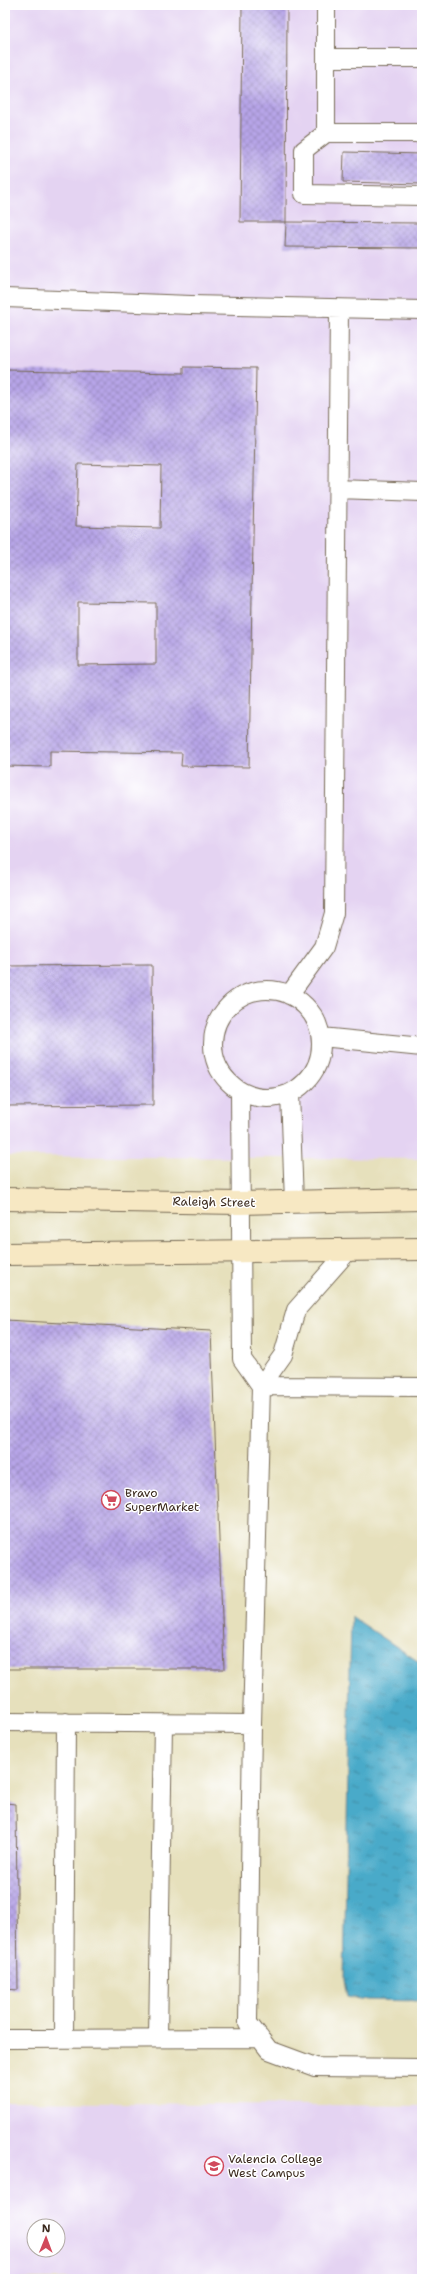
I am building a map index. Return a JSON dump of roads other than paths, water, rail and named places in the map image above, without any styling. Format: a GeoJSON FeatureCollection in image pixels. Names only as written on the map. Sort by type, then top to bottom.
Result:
{"type":"FeatureCollection","features":[{"type":"Feature","properties":{"kind":"street","name":"Raleigh Street"},"geometry":{"type":"LineString","coordinates":[[5,1199],[239,1203],[422,1199]]}},
{"type":"Feature","properties":{"kind":"street"},"geometry":{"type":"LineString","coordinates":[[5,1254],[422,1249]]}},
{"type":"Feature","properties":{"kind":"lane"},"geometry":{"type":"LineString","coordinates":[[326,5],[326,133]]}},
{"type":"Feature","properties":{"kind":"lane"},"geometry":{"type":"LineString","coordinates":[[326,58],[422,58]]}},
{"type":"Feature","properties":{"kind":"lane"},"geometry":{"type":"LineString","coordinates":[[422,133],[326,133],[304,150],[304,194],[422,196]]}},
{"type":"Feature","properties":{"kind":"lane"},"geometry":{"type":"LineString","coordinates":[[5,298],[422,310]]}},
{"type":"Feature","properties":{"kind":"lane"},"geometry":{"type":"LineString","coordinates":[[289,995],[324,947],[334,913],[339,308]]}},
{"type":"Feature","properties":{"kind":"lane"},"geometry":{"type":"LineString","coordinates":[[338,489],[422,492]]}},
{"type":"Feature","properties":{"kind":"lane"},"geometry":{"type":"LineString","coordinates":[[272,990],[289,995],[305,1005],[316,1020],[321,1037],[321,1055],[315,1070],[304,1084],[290,1094],[267,1098],[256,1098],[240,1092],[225,1080],[216,1064],[212,1046],[214,1028],[223,1011],[236,999],[253,991],[272,990]]}},
{"type":"Feature","properties":{"kind":"lane"},"geometry":{"type":"LineString","coordinates":[[321,1037],[422,1047]]}},
{"type":"Feature","properties":{"kind":"lane"},"geometry":{"type":"LineString","coordinates":[[240,1092],[239,1203],[242,1359],[261,1386]]}},
{"type":"Feature","properties":{"kind":"lane"},"geometry":{"type":"LineString","coordinates":[[290,1094],[294,1202]]}},
{"type":"Feature","properties":{"kind":"lane"},"geometry":{"type":"LineString","coordinates":[[349,1250],[296,1310],[284,1355],[261,1386],[252,1724],[248,2023],[269,2050],[315,2067],[422,2068]]}},
{"type":"Feature","properties":{"kind":"lane"},"geometry":{"type":"LineString","coordinates":[[261,1386],[422,1387]]}},
{"type":"Feature","properties":{"kind":"lane"},"geometry":{"type":"LineString","coordinates":[[5,1722],[252,1724]]}},
{"type":"Feature","properties":{"kind":"lane"},"geometry":{"type":"LineString","coordinates":[[64,2039],[66,1722]]}},
{"type":"Feature","properties":{"kind":"lane"},"geometry":{"type":"LineString","coordinates":[[158,2038],[163,1724]]}},
{"type":"Feature","properties":{"kind":"lane"},"geometry":{"type":"LineString","coordinates":[[5,2039],[260,2038]]}},
{"type":"Feature","properties":{"kind":"water"},"geometry":{"type":"Polygon","coordinates":[[[351,1616],[422,1664],[422,2001],[366,2000],[347,1997],[344,1979],[351,1616]]]}},
{"type":"Feature","properties":{"kind":"place","name":"Bravo SuperMarket"},"geometry":{"type":"Point","coordinates":[111,1500]}},
{"type":"Feature","properties":{"kind":"place","name":"Valencia College West Campus"},"geometry":{"type":"Point","coordinates":[214,2166]}}]}
